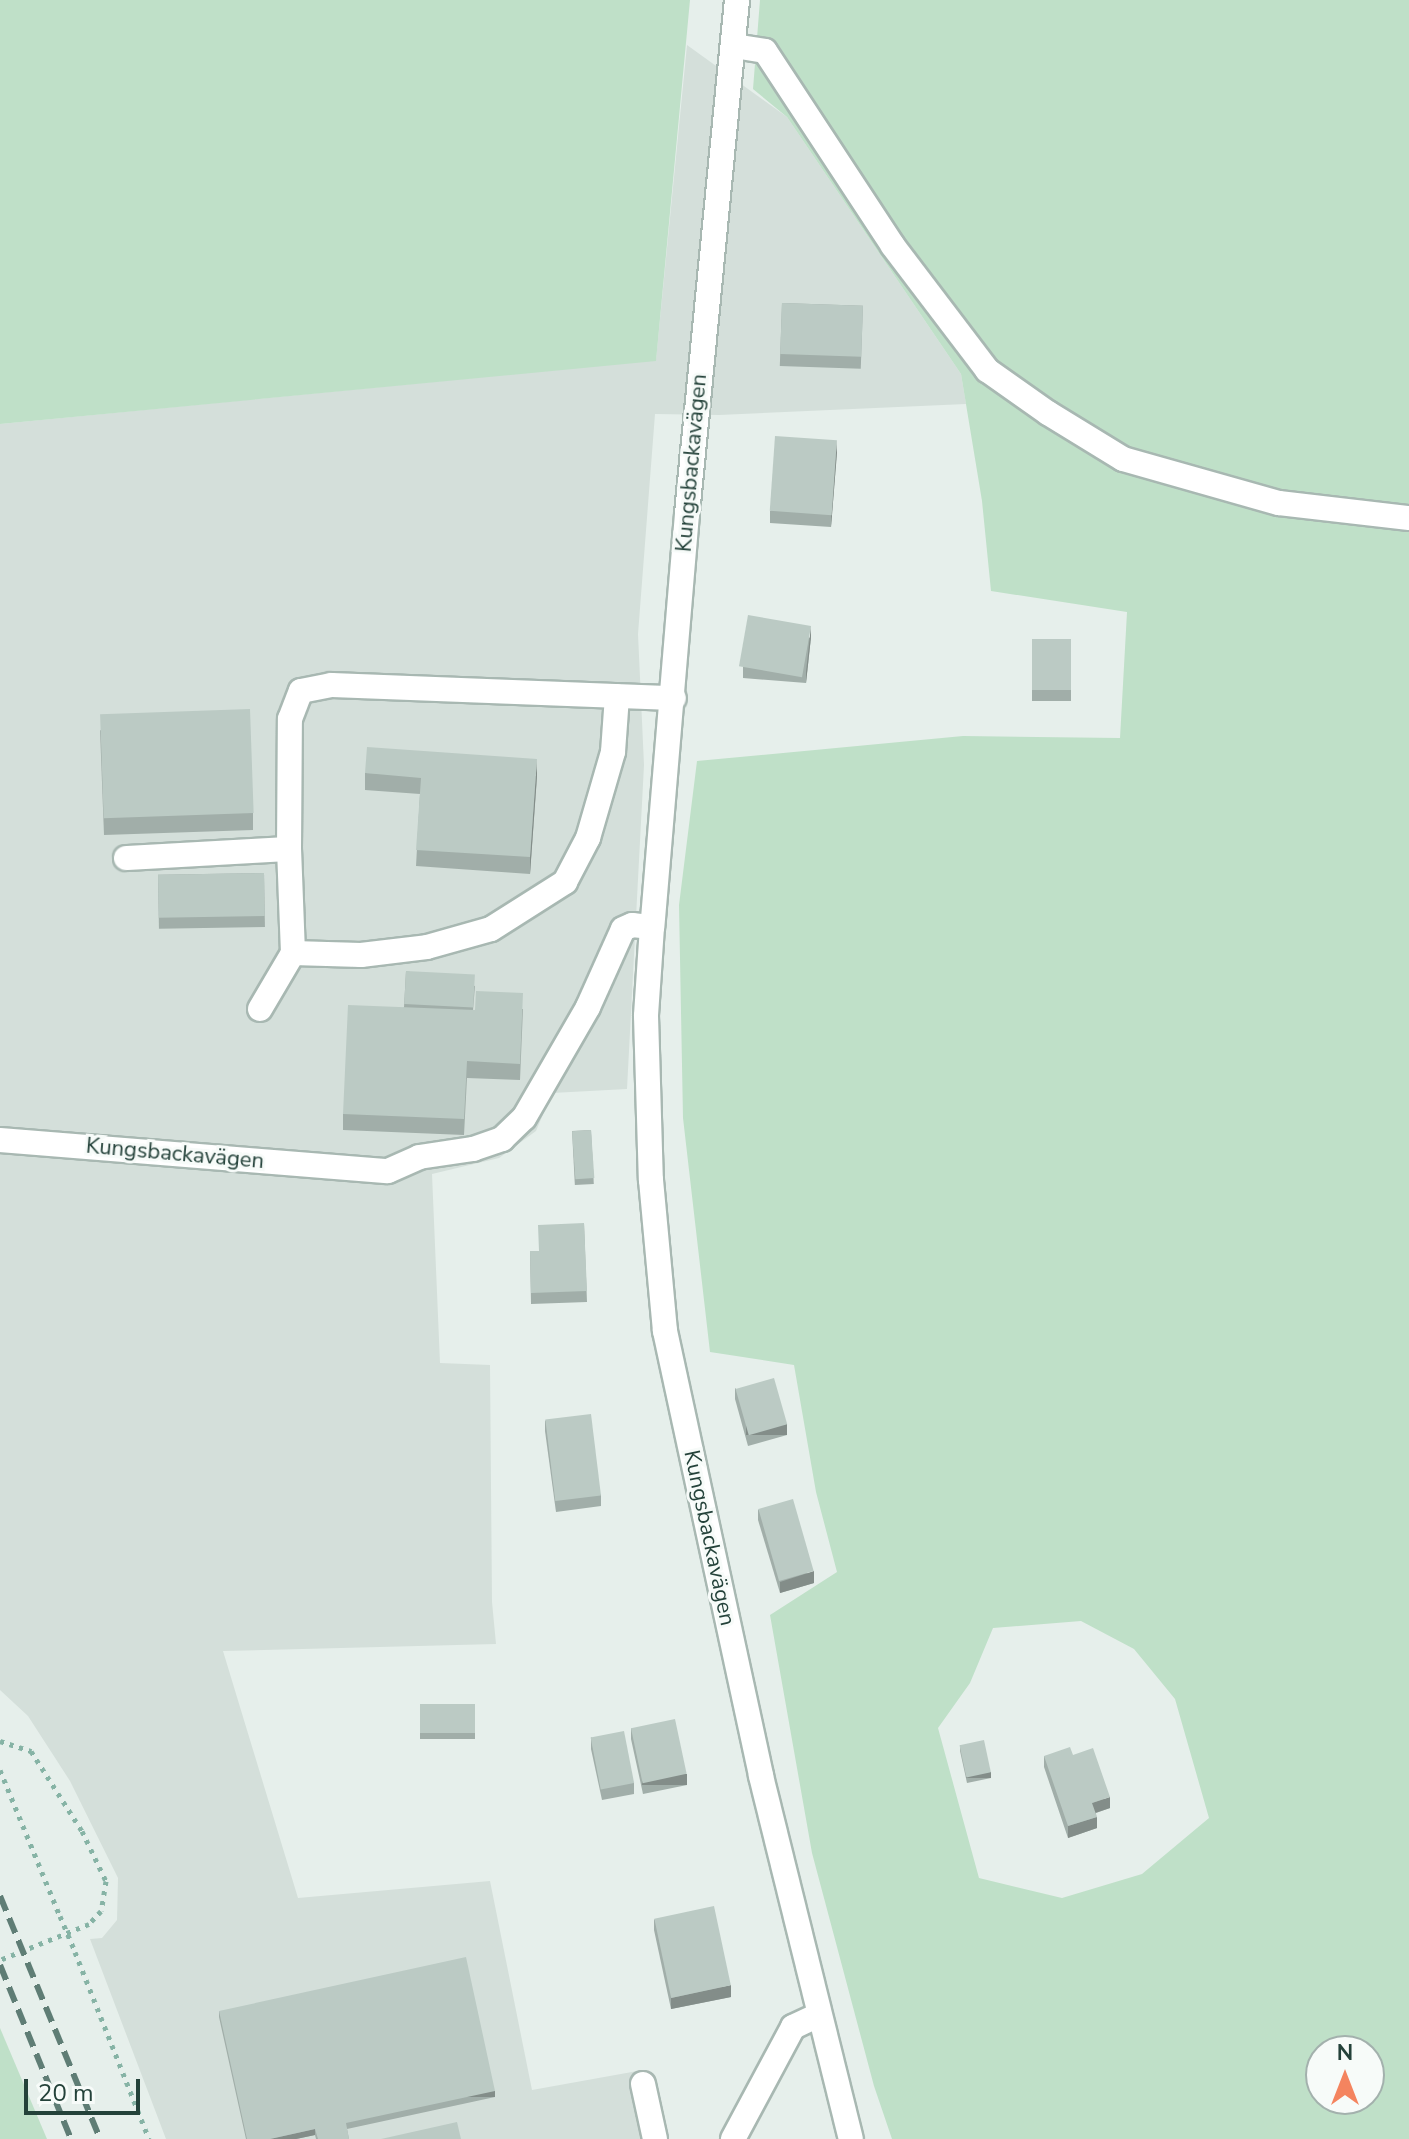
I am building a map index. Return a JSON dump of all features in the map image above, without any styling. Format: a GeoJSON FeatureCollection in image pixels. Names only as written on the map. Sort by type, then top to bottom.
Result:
{"type":"FeatureCollection","features":[{"type":"Feature","properties":{"kind":"street","name":"Kungsbackavägen"},"geometry":{"type":"LineString","coordinates":[[737,0],[687,514],[674,698],[652,927],[646,1016],[651,1180],[665,1331],[728,1628],[851,2139]]}},
{"type":"Feature","properties":{"kind":"street"},"geometry":{"type":"LineString","coordinates":[[734,46],[765,51],[893,246],[987,370],[1048,413],[1123,459],[1279,503],[1409,518]]}},
{"type":"Feature","properties":{"kind":"street"},"geometry":{"type":"LineString","coordinates":[[260,1009],[293,953],[289,849],[290,719],[301,691],[331,685],[674,698]]}},
{"type":"Feature","properties":{"kind":"street"},"geometry":{"type":"LineString","coordinates":[[293,953],[361,955],[427,947],[491,929],[565,882],[588,838],[613,752],[617,696]]}},
{"type":"Feature","properties":{"kind":"street"},"geometry":{"type":"LineString","coordinates":[[126,858],[289,849]]}},
{"type":"Feature","properties":{"kind":"street","name":"Kungsbackavägen"},"geometry":{"type":"LineString","coordinates":[[0,1140],[388,1171],[419,1157],[473,1149],[502,1139],[524,1118],[588,1007],[623,929],[632,925],[652,927]]}},
{"type":"Feature","properties":{"kind":"street"},"geometry":{"type":"LineString","coordinates":[[733,2139],[793,2027],[819,2015]]}},
{"type":"Feature","properties":{"kind":"street"},"geometry":{"type":"LineString","coordinates":[[643,2084],[655,2139]]}},
{"type":"Feature","properties":{"kind":"path"},"geometry":{"type":"LineString","coordinates":[[0,1741],[31,1751],[82,1831],[106,1881],[101,1911],[89,1924],[0,1960]]}},
{"type":"Feature","properties":{"kind":"path"},"geometry":{"type":"LineString","coordinates":[[0,1770],[149,2139]]}},
{"type":"Feature","properties":{"kind":"shaded area"},"geometry":{"type":"Polygon","coordinates":[[[687,45],[787,117],[961,374],[966,404],[719,415],[655,414],[638,634],[644,765],[627,1089],[552,1093],[536,1131],[499,1158],[432,1174],[440,1363],[490,1365],[492,1602],[496,1644],[223,1651],[298,1898],[490,1881],[532,2090],[643,2070],[655,2139],[166,2139],[90,1939],[102,1938],[117,1920],[118,1878],[70,1781],[28,1716],[0,1690],[0,424],[656,360],[687,45]]]}},
{"type":"Feature","properties":{"kind":"green space"},"geometry":{"type":"Polygon","coordinates":[[[0,0],[690,0],[656,361],[0,424],[0,0]]]}},
{"type":"Feature","properties":{"kind":"green space"},"geometry":{"type":"Polygon","coordinates":[[[760,0],[1409,0],[1409,2139],[892,2139],[874,2086],[812,1853],[770,1615],[837,1572],[816,1492],[794,1365],[710,1352],[683,1118],[679,905],[697,761],[963,736],[1120,738],[1127,612],[991,591],[982,501],[961,374],[787,117],[753,89],[760,0]],[[1081,1621],[993,1628],[970,1683],[938,1728],[979,1878],[1062,1898],[1142,1874],[1209,1818],[1175,1699],[1134,1649],[1081,1621]]]}},
{"type":"Feature","properties":{"kind":"green space"},"geometry":{"type":"Polygon","coordinates":[[[0,2028],[47,2139],[0,2139],[0,2028]]]}},
{"type":"Feature","properties":{"kind":"building"},"geometry":{"type":"Polygon","coordinates":[[[782,303],[863,306],[861,357],[780,354],[782,303]]]}},
{"type":"Feature","properties":{"kind":"building"},"geometry":{"type":"Polygon","coordinates":[[[775,436],[837,440],[832,515],[770,511],[775,436]]]}},
{"type":"Feature","properties":{"kind":"building"},"geometry":{"type":"Polygon","coordinates":[[[748,615],[811,626],[802,677],[739,666],[748,615]]]}},
{"type":"Feature","properties":{"kind":"building"},"geometry":{"type":"Polygon","coordinates":[[[1032,639],[1071,639],[1071,690],[1032,690],[1032,639]]]}},
{"type":"Feature","properties":{"kind":"building"},"geometry":{"type":"Polygon","coordinates":[[[250,709],[254,813],[104,818],[100,714],[250,709]]]}},
{"type":"Feature","properties":{"kind":"building"},"geometry":{"type":"Polygon","coordinates":[[[367,747],[537,759],[530,857],[416,850],[421,778],[365,773],[367,747]]]}},
{"type":"Feature","properties":{"kind":"building"},"geometry":{"type":"Polygon","coordinates":[[[264,873],[265,916],[159,918],[158,875],[264,873]]]}},
{"type":"Feature","properties":{"kind":"building"},"geometry":{"type":"Polygon","coordinates":[[[406,971],[475,975],[473,1008],[404,1004],[406,971]]]}},
{"type":"Feature","properties":{"kind":"building"},"geometry":{"type":"Polygon","coordinates":[[[476,991],[523,993],[520,1064],[467,1061],[464,1119],[343,1114],[348,1005],[475,1010],[476,991]]]}},
{"type":"Feature","properties":{"kind":"building"},"geometry":{"type":"Polygon","coordinates":[[[591,1130],[594,1178],[575,1179],[572,1131],[591,1130]]]}},
{"type":"Feature","properties":{"kind":"building"},"geometry":{"type":"Polygon","coordinates":[[[584,1223],[587,1291],[531,1293],[530,1251],[539,1251],[538,1225],[584,1223]]]}},
{"type":"Feature","properties":{"kind":"building"},"geometry":{"type":"Polygon","coordinates":[[[774,1378],[787,1424],[749,1435],[736,1389],[774,1378]]]}},
{"type":"Feature","properties":{"kind":"building"},"geometry":{"type":"Polygon","coordinates":[[[591,1414],[601,1495],[555,1501],[545,1420],[591,1414]]]}},
{"type":"Feature","properties":{"kind":"building"},"geometry":{"type":"Polygon","coordinates":[[[793,1499],[814,1571],[779,1581],[758,1509],[793,1499]]]}},
{"type":"Feature","properties":{"kind":"building"},"geometry":{"type":"Polygon","coordinates":[[[420,1704],[475,1704],[475,1733],[420,1733],[420,1704]]]}},
{"type":"Feature","properties":{"kind":"building"},"geometry":{"type":"Polygon","coordinates":[[[675,1719],[687,1774],[643,1783],[631,1728],[675,1719]]]}},
{"type":"Feature","properties":{"kind":"building"},"geometry":{"type":"Polygon","coordinates":[[[624,1731],[634,1783],[601,1790],[591,1737],[624,1731]]]}},
{"type":"Feature","properties":{"kind":"building"},"geometry":{"type":"Polygon","coordinates":[[[984,1740],[991,1772],[966,1777],[960,1745],[984,1740]]]}},
{"type":"Feature","properties":{"kind":"building"},"geometry":{"type":"Polygon","coordinates":[[[1070,1747],[1073,1755],[1093,1748],[1110,1797],[1092,1803],[1097,1817],[1068,1826],[1044,1756],[1070,1747]]]}},
{"type":"Feature","properties":{"kind":"building"},"geometry":{"type":"Polygon","coordinates":[[[714,1906],[731,1985],[671,1998],[654,1919],[714,1906]]]}},
{"type":"Feature","properties":{"kind":"building"},"geometry":{"type":"Polygon","coordinates":[[[466,1957],[495,2091],[346,2123],[349,2139],[318,2139],[315,2129],[270,2139],[247,2139],[219,2011],[466,1957]]]}},
{"type":"Feature","properties":{"kind":"building"},"geometry":{"type":"Polygon","coordinates":[[[457,2122],[461,2139],[381,2139],[457,2122]]]}},
{"type":"Feature","properties":{"kind":"railway"},"geometry":{"type":"LineString","coordinates":[[0,1896],[100,2139]]}},
{"type":"Feature","properties":{"kind":"railway"},"geometry":{"type":"LineString","coordinates":[[0,1965],[71,2139]]}}]}
